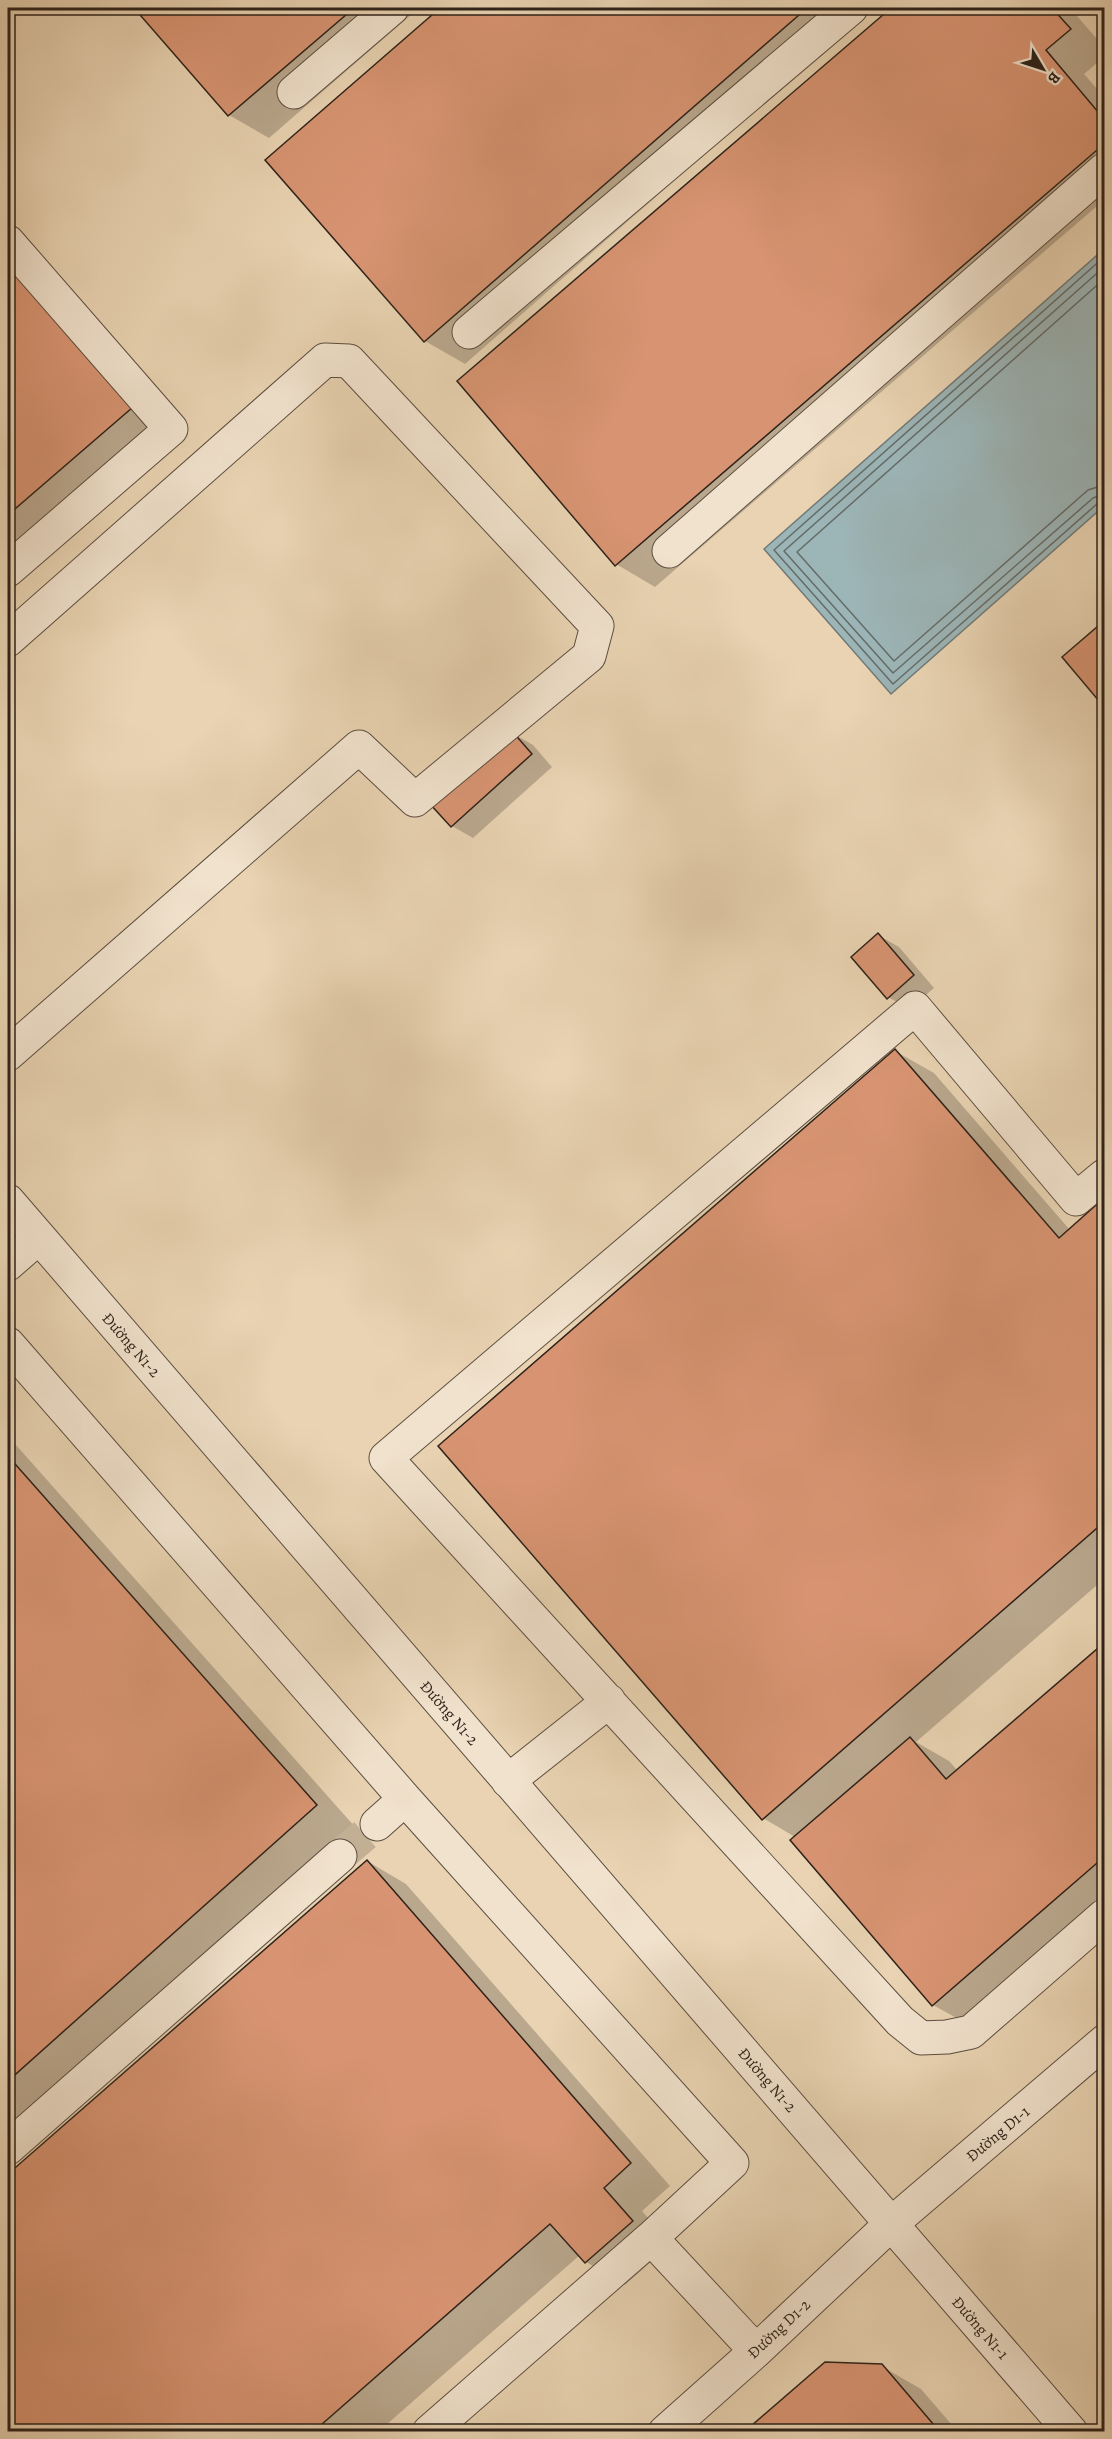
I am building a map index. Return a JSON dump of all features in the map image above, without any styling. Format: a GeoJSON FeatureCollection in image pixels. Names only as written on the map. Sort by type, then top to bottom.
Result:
{"type":"FeatureCollection","features":[{"type":"Feature","properties":{"kind":"street"},"geometry":{"type":"LineString","coordinates":[[294,92],[392,8]]}},
{"type":"Feature","properties":{"kind":"street"},"geometry":{"type":"LineString","coordinates":[[469,332],[851,8]]}},
{"type":"Feature","properties":{"kind":"street"},"geometry":{"type":"LineString","coordinates":[[669,551],[1104,170]]}},
{"type":"Feature","properties":{"kind":"street"},"geometry":{"type":"LineString","coordinates":[[8,242],[171,429],[8,570]]}},
{"type":"Feature","properties":{"kind":"street"},"geometry":{"type":"LineString","coordinates":[[8,640],[325,360],[349,361],[597,626],[588,656],[416,800],[359,747],[8,1054]]}},
{"type":"Feature","properties":{"kind":"street"},"geometry":{"type":"LineString","coordinates":[[1104,1176],[1076,1199],[915,1008],[386,1458],[900,2021],[921,2038],[947,2037],[971,2032],[1104,1916]]}},
{"type":"Feature","properties":{"kind":"street","name":"Đường N1-2"},"geometry":{"type":"LineString","coordinates":[[8,1201],[891,2224]]}},
{"type":"Feature","properties":{"kind":"street"},"geometry":{"type":"LineString","coordinates":[[8,1264],[39,1237]]}},
{"type":"Feature","properties":{"kind":"street"},"geometry":{"type":"LineString","coordinates":[[8,1344],[405,1798],[732,2163],[651,2238],[429,2432]]}},
{"type":"Feature","properties":{"kind":"street"},"geometry":{"type":"LineString","coordinates":[[508,1781],[609,1701]]}},
{"type":"Feature","properties":{"kind":"street"},"geometry":{"type":"LineString","coordinates":[[377,1824],[405,1798]]}},
{"type":"Feature","properties":{"kind":"street"},"geometry":{"type":"LineString","coordinates":[[8,2148],[340,1856]]}},
{"type":"Feature","properties":{"kind":"street","name":"Đường D1-1"},"geometry":{"type":"LineString","coordinates":[[891,2224],[1104,2042]]}},
{"type":"Feature","properties":{"kind":"street","name":"Đường D1-2"},"geometry":{"type":"LineString","coordinates":[[664,2432],[756,2351],[891,2224]]}},
{"type":"Feature","properties":{"kind":"street","name":"Đường N1-1"},"geometry":{"type":"LineString","coordinates":[[891,2224],[1071,2432]]}},
{"type":"Feature","properties":{"kind":"street"},"geometry":{"type":"LineString","coordinates":[[651,2238],[756,2351]]}},
{"type":"Feature","properties":{"kind":"water"},"geometry":{"type":"Polygon","coordinates":[[[1104,249],[1104,506],[891,694],[764,549],[1104,249]]]}},
{"type":"Feature","properties":{"kind":"building"},"geometry":{"type":"Polygon","coordinates":[[[134,8],[354,8],[228,116],[134,8]]]}},
{"type":"Feature","properties":{"kind":"building"},"geometry":{"type":"Polygon","coordinates":[[[440,8],[807,8],[424,342],[265,160],[440,8]]]}},
{"type":"Feature","properties":{"kind":"building"},"geometry":{"type":"Polygon","coordinates":[[[891,8],[1052,8],[1071,29],[1046,50],[1104,119],[1104,144],[615,566],[457,381],[891,8]]]}},
{"type":"Feature","properties":{"kind":"building"},"geometry":{"type":"Polygon","coordinates":[[[8,246],[140,401],[8,515],[8,246]]]}},
{"type":"Feature","properties":{"kind":"building"},"geometry":{"type":"Polygon","coordinates":[[[1104,621],[1104,707],[1062,657],[1104,621]]]}},
{"type":"Feature","properties":{"kind":"building"},"geometry":{"type":"Polygon","coordinates":[[[512,731],[532,754],[451,827],[430,804],[512,731]]]}},
{"type":"Feature","properties":{"kind":"building"},"geometry":{"type":"Polygon","coordinates":[[[878,933],[914,975],[887,999],[851,957],[878,933]]]}},
{"type":"Feature","properties":{"kind":"building"},"geometry":{"type":"Polygon","coordinates":[[[895,1049],[1059,1238],[1104,1198],[1104,1522],[762,1820],[438,1446],[895,1049]]]}},
{"type":"Feature","properties":{"kind":"building"},"geometry":{"type":"Polygon","coordinates":[[[8,1456],[317,1805],[8,2081],[8,1456]]]}},
{"type":"Feature","properties":{"kind":"building"},"geometry":{"type":"Polygon","coordinates":[[[1104,1643],[1104,1857],[932,2006],[790,1840],[910,1737],[946,1779],[1104,1643]]]}},
{"type":"Feature","properties":{"kind":"building"},"geometry":{"type":"Polygon","coordinates":[[[367,1860],[631,2163],[604,2188],[633,2221],[585,2263],[550,2224],[313,2432],[8,2432],[8,2174],[367,1860]]]}},
{"type":"Feature","properties":{"kind":"building"},"geometry":{"type":"Polygon","coordinates":[[[825,2362],[882,2364],[940,2432],[744,2432],[825,2362]]]}},
{"type":"Feature","properties":{"kind":"tunnel"},"geometry":{"type":"LineString","coordinates":[[340,1856],[377,1824]]}}]}
